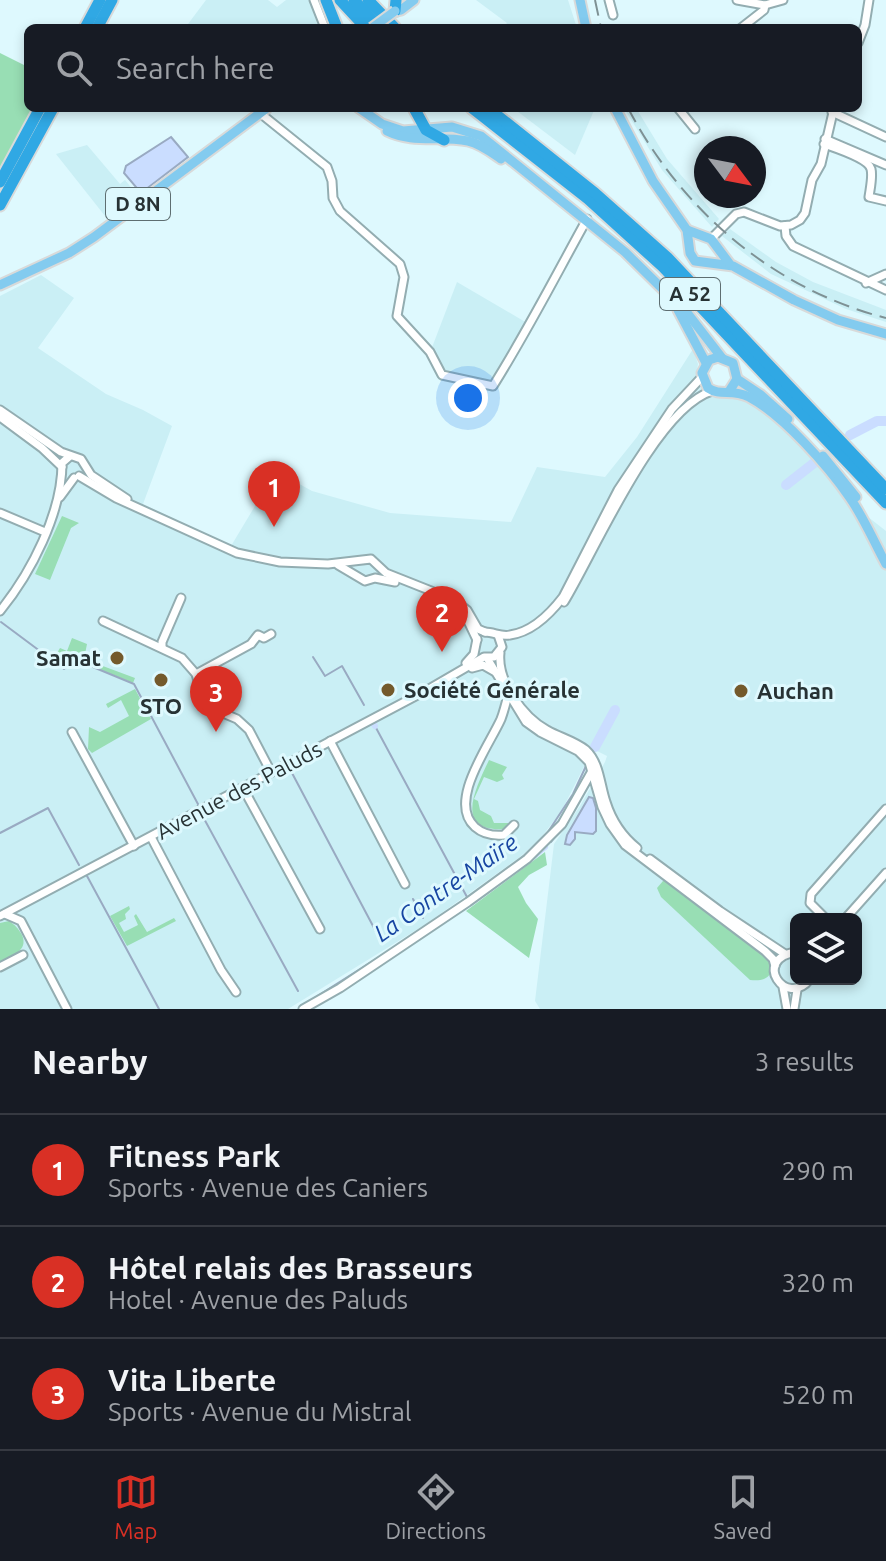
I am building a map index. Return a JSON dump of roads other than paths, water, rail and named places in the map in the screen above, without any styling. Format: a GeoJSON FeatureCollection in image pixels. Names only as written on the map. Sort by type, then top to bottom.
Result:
{"type":"FeatureCollection","features":[{"type":"Feature","properties":{"kind":"highway"},"geometry":{"type":"LineString","coordinates":[[87,24],[100,0]]}},
{"type":"Feature","properties":{"kind":"highway"},"geometry":{"type":"LineString","coordinates":[[99,24],[112,0]]}},
{"type":"Feature","properties":{"kind":"highway"},"geometry":{"type":"LineString","coordinates":[[326,0],[335,24]]}},
{"type":"Feature","properties":{"kind":"highway"},"geometry":{"type":"LineString","coordinates":[[340,0],[362,24]]}},
{"type":"Feature","properties":{"kind":"highway"},"geometry":{"type":"LineString","coordinates":[[354,0],[376,24]]}},
{"type":"Feature","properties":{"kind":"highway"},"geometry":{"type":"LineString","coordinates":[[368,0],[391,24]]}},
{"type":"Feature","properties":{"kind":"highway"},"geometry":{"type":"LineString","coordinates":[[0,182],[38,112]]}},
{"type":"Feature","properties":{"kind":"highway"},"geometry":{"type":"LineString","coordinates":[[0,205],[51,112]]}},
{"type":"Feature","properties":{"kind":"highway"},"geometry":{"type":"LineString","coordinates":[[416,112],[426,130],[444,140]]}},
{"type":"Feature","properties":{"kind":"highway","name":"A 52"},"geometry":{"type":"LineString","coordinates":[[477,112],[588,199],[663,267],[886,503]]}},
{"type":"Feature","properties":{"kind":"highway","name":"A 52"},"geometry":{"type":"LineString","coordinates":[[493,112],[595,193],[667,257],[886,489]]}},
{"type":"Feature","properties":{"kind":"main road"},"geometry":{"type":"LineString","coordinates":[[376,24],[403,0]]}},
{"type":"Feature","properties":{"kind":"main road"},"geometry":{"type":"LineString","coordinates":[[396,5],[401,10],[414,0]]}},
{"type":"Feature","properties":{"kind":"main road"},"geometry":{"type":"LineString","coordinates":[[578,0],[583,24]]}},
{"type":"Feature","properties":{"kind":"main road","name":"D 8N"},"geometry":{"type":"LineString","coordinates":[[0,285],[69,253],[94,237],[262,112]]}},
{"type":"Feature","properties":{"kind":"main road"},"geometry":{"type":"LineString","coordinates":[[358,112],[398,137],[466,140],[481,146],[554,194]]}},
{"type":"Feature","properties":{"kind":"main road"},"geometry":{"type":"LineString","coordinates":[[365,112],[390,128],[403,131],[452,127],[481,136],[625,252],[708,337],[722,358]]}},
{"type":"Feature","properties":{"kind":"main road"},"geometry":{"type":"LineString","coordinates":[[617,112],[653,181],[687,230],[690,253],[695,261],[733,266],[838,320],[886,334]]}},
{"type":"Feature","properties":{"kind":"main road"},"geometry":{"type":"LineString","coordinates":[[687,230],[706,238],[733,266]]}},
{"type":"Feature","properties":{"kind":"main road"},"geometry":{"type":"LineString","coordinates":[[691,245],[706,238]]}},
{"type":"Feature","properties":{"kind":"main road"},"geometry":{"type":"LineString","coordinates":[[711,261],[717,249]]}},
{"type":"Feature","properties":{"kind":"main road"},"geometry":{"type":"LineString","coordinates":[[673,300],[706,363]]}},
{"type":"Feature","properties":{"kind":"main road"},"geometry":{"type":"LineString","coordinates":[[886,552],[855,495],[836,470],[779,410],[737,379],[733,363],[722,358],[706,363],[703,383],[712,391],[730,390],[748,396],[775,415],[822,465],[851,499],[886,564]]}},
{"type":"Feature","properties":{"kind":"main road"},"geometry":{"type":"LineString","coordinates":[[730,390],[737,379]]}},
{"type":"Feature","properties":{"kind":"street"},"geometry":{"type":"LineString","coordinates":[[314,0],[323,24]]}},
{"type":"Feature","properties":{"kind":"street"},"geometry":{"type":"LineString","coordinates":[[609,0],[613,15]]}},
{"type":"Feature","properties":{"kind":"street"},"geometry":{"type":"LineString","coordinates":[[737,0],[765,5],[783,0]]}},
{"type":"Feature","properties":{"kind":"street"},"geometry":{"type":"LineString","coordinates":[[862,33],[869,0]]}},
{"type":"Feature","properties":{"kind":"street"},"geometry":{"type":"LineString","coordinates":[[746,24],[764,10],[765,5]]}},
{"type":"Feature","properties":{"kind":"street"},"geometry":{"type":"LineString","coordinates":[[264,112],[327,167],[333,198],[340,211],[400,264],[404,277],[397,316],[430,352],[439,372],[446,376],[493,386],[528,329],[587,219]]}},
{"type":"Feature","properties":{"kind":"street"},"geometry":{"type":"LineString","coordinates":[[681,112],[695,129]]}},
{"type":"Feature","properties":{"kind":"street"},"geometry":{"type":"LineString","coordinates":[[706,238],[736,214],[744,212],[773,224],[785,226],[796,223],[805,213],[832,112]]}},
{"type":"Feature","properties":{"kind":"street"},"geometry":{"type":"LineString","coordinates":[[837,112],[886,137]]}},
{"type":"Feature","properties":{"kind":"street"},"geometry":{"type":"LineString","coordinates":[[824,142],[886,165]]}},
{"type":"Feature","properties":{"kind":"street"},"geometry":{"type":"LineString","coordinates":[[824,142],[868,164],[871,172],[869,197],[886,201]]}},
{"type":"Feature","properties":{"kind":"street"},"geometry":{"type":"LineString","coordinates":[[785,226],[786,236],[793,246],[886,290]]}},
{"type":"Feature","properties":{"kind":"street"},"geometry":{"type":"LineString","coordinates":[[866,283],[886,274]]}},
{"type":"Feature","properties":{"kind":"street"},"geometry":{"type":"LineString","coordinates":[[0,417],[42,448],[67,476],[77,477],[237,553],[280,562],[337,564],[371,559],[378,568],[398,579],[454,600],[467,610],[478,629],[498,635],[513,635],[536,624],[563,597],[618,490],[672,409],[702,377]]}},
{"type":"Feature","properties":{"kind":"street","name":"Avenue des Paluds"},"geometry":{"type":"LineString","coordinates":[[2,915],[538,629],[555,616],[612,512],[664,433],[692,401],[712,391]]}},
{"type":"Feature","properties":{"kind":"street"},"geometry":{"type":"LineString","coordinates":[[0,410],[70,456],[78,457],[91,475],[142,508]]}},
{"type":"Feature","properties":{"kind":"street"},"geometry":{"type":"LineString","coordinates":[[0,611],[23,583],[59,498],[64,460],[70,456]]}},
{"type":"Feature","properties":{"kind":"street"},"geometry":{"type":"LineString","coordinates":[[59,498],[84,466]]}},
{"type":"Feature","properties":{"kind":"street"},"geometry":{"type":"LineString","coordinates":[[0,513],[45,532]]}},
{"type":"Feature","properties":{"kind":"street"},"geometry":{"type":"LineString","coordinates":[[357,575],[356,565],[361,560]]}},
{"type":"Feature","properties":{"kind":"street"},"geometry":{"type":"LineString","coordinates":[[337,564],[365,581],[375,578],[394,581],[451,603],[463,612],[476,644],[521,716],[540,732],[578,751],[589,762],[602,807],[625,845],[773,959],[775,977],[783,987],[787,1009]]}},
{"type":"Feature","properties":{"kind":"street"},"geometry":{"type":"LineString","coordinates":[[375,578],[378,568]]}},
{"type":"Feature","properties":{"kind":"street"},"geometry":{"type":"LineString","coordinates":[[162,647],[181,598]]}},
{"type":"Feature","properties":{"kind":"street"},"geometry":{"type":"LineString","coordinates":[[103,621],[182,658],[196,674],[211,708],[244,725],[271,772]]}},
{"type":"Feature","properties":{"kind":"street","name":"Avenue des Paluds"},"geometry":{"type":"LineString","coordinates":[[448,679],[472,658],[476,644],[485,632]]}},
{"type":"Feature","properties":{"kind":"street"},"geometry":{"type":"LineString","coordinates":[[196,674],[251,644],[258,635],[264,638],[271,634]]}},
{"type":"Feature","properties":{"kind":"street"},"geometry":{"type":"LineString","coordinates":[[498,635],[501,650],[499,663],[517,702],[530,718],[589,754],[597,768],[610,813],[631,843],[720,911],[790,951]]}},
{"type":"Feature","properties":{"kind":"street","name":"Avenue des Paluds"},"geometry":{"type":"LineString","coordinates":[[448,679],[478,665],[487,666],[498,675]]}},
{"type":"Feature","properties":{"kind":"street"},"geometry":{"type":"LineString","coordinates":[[508,695],[501,718],[466,793],[465,811],[470,822],[487,834],[504,835],[514,825]]}},
{"type":"Feature","properties":{"kind":"street"},"geometry":{"type":"LineString","coordinates":[[501,718],[510,714],[521,716]]}},
{"type":"Feature","properties":{"kind":"street"},"geometry":{"type":"LineString","coordinates":[[72,732],[134,846]]}},
{"type":"Feature","properties":{"kind":"street"},"geometry":{"type":"LineString","coordinates":[[330,741],[405,884]]}},
{"type":"Feature","properties":{"kind":"street"},"geometry":{"type":"LineString","coordinates":[[303,1009],[417,936],[527,859],[562,824],[592,771]]}},
{"type":"Feature","properties":{"kind":"street"},"geometry":{"type":"LineString","coordinates":[[243,788],[320,929]]}},
{"type":"Feature","properties":{"kind":"street"},"geometry":{"type":"LineString","coordinates":[[821,913],[810,903],[811,894],[886,809]]}},
{"type":"Feature","properties":{"kind":"street"},"geometry":{"type":"LineString","coordinates":[[151,837],[221,970],[236,992]]}},
{"type":"Feature","properties":{"kind":"street"},"geometry":{"type":"LineString","coordinates":[[850,913],[886,873]]}},
{"type":"Feature","properties":{"kind":"street"},"geometry":{"type":"LineString","coordinates":[[30,900],[21,921],[67,1009]]}},
{"type":"Feature","properties":{"kind":"street","name":"Avenue des Paluds"},"geometry":{"type":"LineString","coordinates":[[2,915],[21,921]]}},
{"type":"Feature","properties":{"kind":"street"},"geometry":{"type":"LineString","coordinates":[[23,955],[29,937]]}},
{"type":"Feature","properties":{"kind":"street"},"geometry":{"type":"LineString","coordinates":[[0,967],[23,955],[32,955],[41,960]]}},
{"type":"Feature","properties":{"kind":"street"},"geometry":{"type":"LineString","coordinates":[[775,966],[790,955]]}},
{"type":"Feature","properties":{"kind":"street"},"geometry":{"type":"LineString","coordinates":[[783,987],[797,990],[805,985]]}},
{"type":"Feature","properties":{"kind":"street"},"geometry":{"type":"LineString","coordinates":[[794,1009],[797,990]]}},
{"type":"Feature","properties":{"kind":"waterway"},"geometry":{"type":"LineString","coordinates":[[850,435],[877,421],[886,421]]}},
{"type":"Feature","properties":{"kind":"waterway"},"geometry":{"type":"LineString","coordinates":[[786,485],[814,463]]}},
{"type":"Feature","properties":{"kind":"waterway"},"geometry":{"type":"LineString","coordinates":[[1,622],[64,669],[76,660],[134,684],[199,806]]}},
{"type":"Feature","properties":{"kind":"waterway"},"geometry":{"type":"LineString","coordinates":[[313,657],[325,676],[342,666],[364,705]]}},
{"type":"Feature","properties":{"kind":"waterway"},"geometry":{"type":"LineString","coordinates":[[595,747],[615,710]]}},
{"type":"Feature","properties":{"kind":"waterway"},"geometry":{"type":"LineString","coordinates":[[375,726],[467,897]]}},
{"type":"Feature","properties":{"kind":"waterway","name":"La Contre-Maïre"},"geometry":{"type":"LineString","coordinates":[[544,838],[573,794],[586,766]]}},
{"type":"Feature","properties":{"kind":"waterway"},"geometry":{"type":"LineString","coordinates":[[292,773],[382,943]]}},
{"type":"Feature","properties":{"kind":"waterway"},"geometry":{"type":"LineString","coordinates":[[0,833],[48,808],[79,865]]}},
{"type":"Feature","properties":{"kind":"waterway"},"geometry":{"type":"LineString","coordinates":[[202,815],[298,991]]}},
{"type":"Feature","properties":{"kind":"waterway"},"geometry":{"type":"LineString","coordinates":[[551,842],[557,834]]}},
{"type":"Feature","properties":{"kind":"waterway","name":"La Contre-Maïre"},"geometry":{"type":"LineString","coordinates":[[465,900],[515,864],[539,842]]}},
{"type":"Feature","properties":{"kind":"waterway"},"geometry":{"type":"LineString","coordinates":[[534,856],[545,847]]}},
{"type":"Feature","properties":{"kind":"waterway"},"geometry":{"type":"LineString","coordinates":[[87,876],[159,1009]]}},
{"type":"Feature","properties":{"kind":"waterway"},"geometry":{"type":"LineString","coordinates":[[413,899],[423,918]]}},
{"type":"Feature","properties":{"kind":"waterway","name":"La Contre-Maïre"},"geometry":{"type":"LineString","coordinates":[[308,1002],[387,952]]}},
{"type":"Feature","properties":{"kind":"railway"},"geometry":{"type":"LineString","coordinates":[[595,0],[600,24]]}},
{"type":"Feature","properties":{"kind":"railway"},"geometry":{"type":"LineString","coordinates":[[630,112],[675,180],[703,212],[734,240],[805,287],[845,305],[886,318]]}},
{"type":"Feature","properties":{"kind":"place","name":"Fitness Park"},"geometry":{"type":"Point","coordinates":[274,527]}},
{"type":"Feature","properties":{"kind":"place","name":"Hôtel relais des Brasseurs"},"geometry":{"type":"Point","coordinates":[442,652]}},
{"type":"Feature","properties":{"kind":"place","name":"Samat"},"geometry":{"type":"Point","coordinates":[117,658]}},
{"type":"Feature","properties":{"kind":"place","name":"STO"},"geometry":{"type":"Point","coordinates":[161,680]}},
{"type":"Feature","properties":{"kind":"place","name":"Société Générale"},"geometry":{"type":"Point","coordinates":[388,690]}},
{"type":"Feature","properties":{"kind":"place","name":"Auchan"},"geometry":{"type":"Point","coordinates":[741,691]}},
{"type":"Feature","properties":{"kind":"place","name":"Vita Liberte"},"geometry":{"type":"Point","coordinates":[216,732]}}]}
